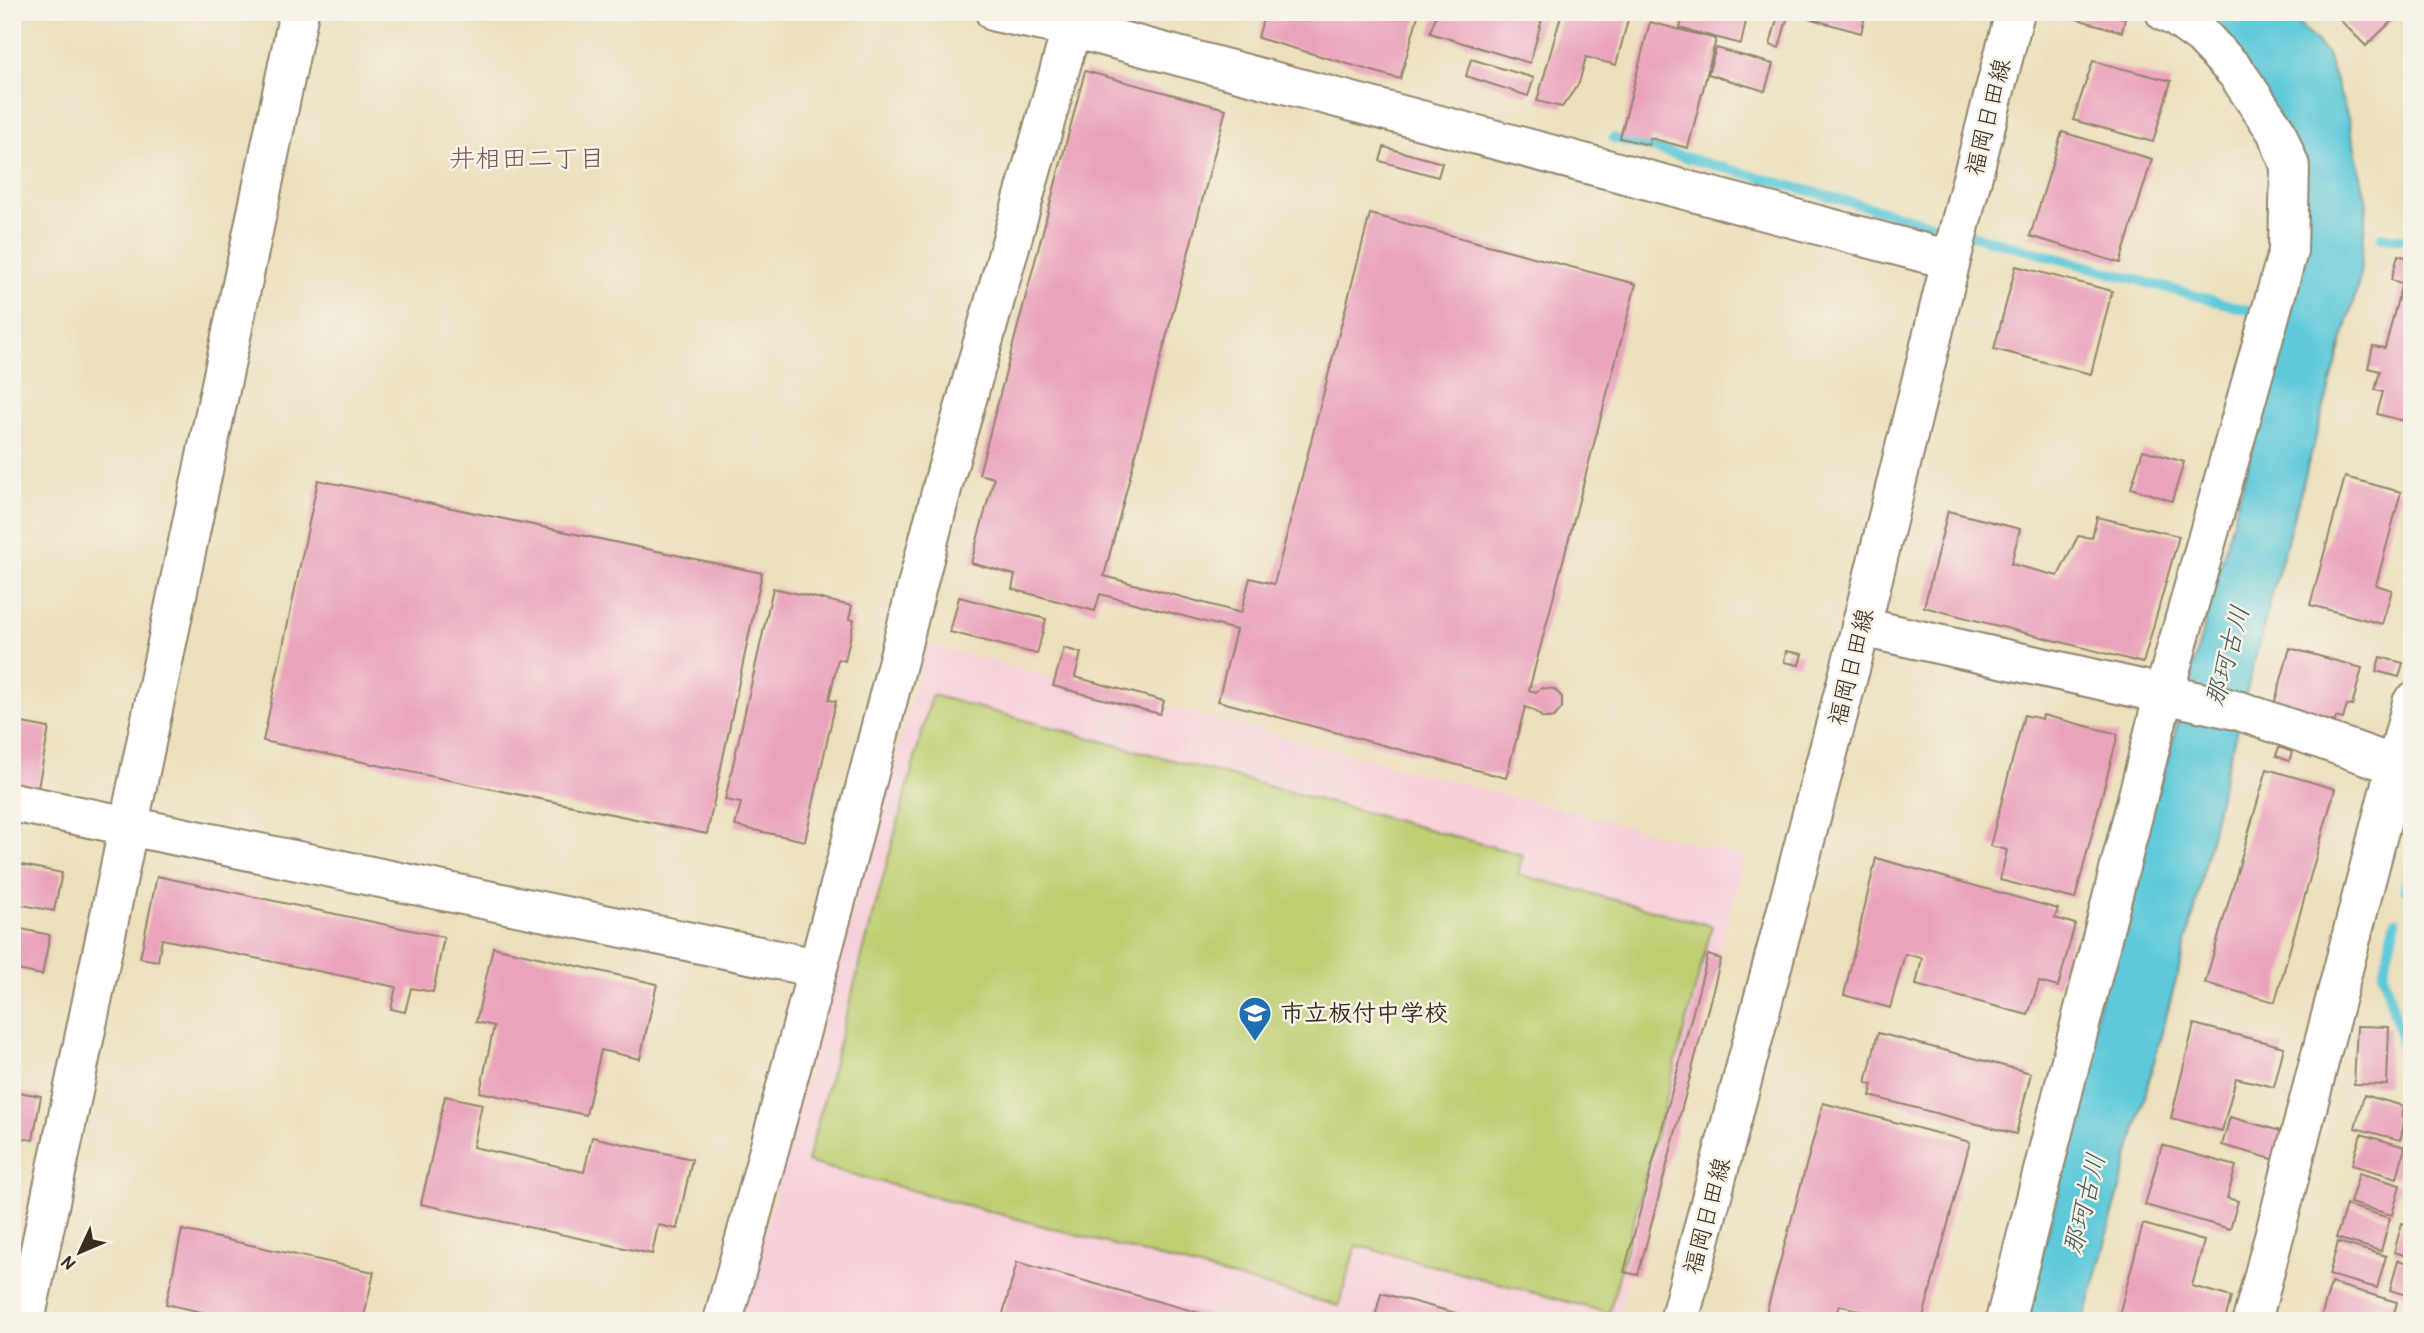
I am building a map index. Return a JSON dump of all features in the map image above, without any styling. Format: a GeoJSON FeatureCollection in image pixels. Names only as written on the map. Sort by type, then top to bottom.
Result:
{"type":"FeatureCollection","features":[{"type":"Feature","properties":{"kind":"street"},"geometry":{"type":"LineString","coordinates":[[25,1321],[299,12]]}},
{"type":"Feature","properties":{"kind":"street"},"geometry":{"type":"LineString","coordinates":[[995,12],[1074,20],[1951,260]]}},
{"type":"Feature","properties":{"kind":"street","name":"福岡日田線"},"geometry":{"type":"LineString","coordinates":[[1679,1321],[1861,628],[2015,12]]}},
{"type":"Feature","properties":{"kind":"street"},"geometry":{"type":"LineString","coordinates":[[2005,1321],[2164,693],[2288,251],[2290,166],[2276,131],[2236,72],[2202,36],[2165,12]]}},
{"type":"Feature","properties":{"kind":"street"},"geometry":{"type":"LineString","coordinates":[[723,1321],[945,477],[1074,20]]}},
{"type":"Feature","properties":{"kind":"street"},"geometry":{"type":"LineString","coordinates":[[1861,628],[2240,711],[2403,769]]}},
{"type":"Feature","properties":{"kind":"street"},"geometry":{"type":"LineString","coordinates":[[2252,1321],[2403,769],[2412,704]]}},
{"type":"Feature","properties":{"kind":"street"},"geometry":{"type":"LineString","coordinates":[[12,802],[817,968]]}},
{"type":"Feature","properties":{"kind":"shaded area","name":"市立板付中学校"},"geometry":{"type":"Polygon","coordinates":[[[926,644],[1745,857],[1617,1321],[741,1321],[926,644]]]}},
{"type":"Feature","properties":{"kind":"green space","name":"市立板付中学校"},"geometry":{"type":"Polygon","coordinates":[[[932,695],[1523,855],[1518,874],[1712,926],[1609,1313],[1356,1245],[1339,1306],[807,1162],[932,695]]]}},
{"type":"Feature","properties":{"kind":"water","name":"那珂古川"},"geometry":{"type":"Polygon","coordinates":[[[2193,12],[2286,12],[2326,52],[2349,121],[2367,204],[2359,281],[2266,616],[2220,794],[2194,913],[2084,1321],[2025,1321],[2058,1193],[2122,897],[2164,773],[2281,344],[2307,206],[2193,12]]]}},
{"type":"Feature","properties":{"kind":"building"},"geometry":{"type":"Polygon","coordinates":[[[1265,12],[1419,12],[1400,79],[1258,38],[1265,12]]]}},
{"type":"Feature","properties":{"kind":"building"},"geometry":{"type":"Polygon","coordinates":[[[1437,12],[1544,12],[1530,63],[1430,33],[1437,12]]]}},
{"type":"Feature","properties":{"kind":"building"},"geometry":{"type":"Polygon","coordinates":[[[1562,12],[1630,12],[1616,65],[1586,57],[1579,83],[1562,107],[1537,101],[1562,12]]]}},
{"type":"Feature","properties":{"kind":"building"},"geometry":{"type":"Polygon","coordinates":[[[1684,12],[1748,12],[1741,44],[1680,28],[1684,12]]]}},
{"type":"Feature","properties":{"kind":"building"},"geometry":{"type":"Polygon","coordinates":[[[1779,12],[1789,12],[1779,48],[1770,45],[1779,12]]]}},
{"type":"Feature","properties":{"kind":"building"},"geometry":{"type":"Polygon","coordinates":[[[1805,12],[1866,12],[1861,33],[1804,17],[1805,12]]]}},
{"type":"Feature","properties":{"kind":"building"},"geometry":{"type":"Polygon","coordinates":[[[2079,12],[2105,12],[2125,18],[2122,32],[2077,19],[2079,12]]]}},
{"type":"Feature","properties":{"kind":"building"},"geometry":{"type":"Polygon","coordinates":[[[2332,12],[2401,12],[2366,46],[2332,12]]]}},
{"type":"Feature","properties":{"kind":"building"},"geometry":{"type":"Polygon","coordinates":[[[1650,22],[1716,39],[1688,148],[1650,138],[1649,145],[1620,138],[1650,22]]]}},
{"type":"Feature","properties":{"kind":"building"},"geometry":{"type":"Polygon","coordinates":[[[1716,48],[1773,64],[1765,91],[1708,74],[1716,48]]]}},
{"type":"Feature","properties":{"kind":"building"},"geometry":{"type":"Polygon","coordinates":[[[1471,59],[1534,78],[1528,96],[1466,76],[1471,59]]]}},
{"type":"Feature","properties":{"kind":"building"},"geometry":{"type":"Polygon","coordinates":[[[2093,61],[2171,81],[2153,142],[2073,120],[2093,61]]]}},
{"type":"Feature","properties":{"kind":"building"},"geometry":{"type":"Polygon","coordinates":[[[1085,71],[1226,109],[1104,576],[1241,613],[1250,578],[1274,584],[1370,214],[1636,284],[1529,690],[1536,692],[1542,688],[1554,689],[1562,697],[1562,708],[1554,717],[1543,718],[1525,707],[1506,778],[1218,701],[1236,630],[1100,594],[1095,611],[1012,589],[1015,575],[971,563],[994,478],[979,474],[1085,71]]]}},
{"type":"Feature","properties":{"kind":"building"},"geometry":{"type":"Polygon","coordinates":[[[2062,132],[2152,159],[2120,263],[2030,236],[2062,132]]]}},
{"type":"Feature","properties":{"kind":"building"},"geometry":{"type":"Polygon","coordinates":[[[1384,147],[1442,163],[1438,177],[1380,161],[1384,147]]]}},
{"type":"Feature","properties":{"kind":"building"},"geometry":{"type":"Polygon","coordinates":[[[2398,255],[2412,259],[2412,423],[2377,414],[2383,392],[2375,390],[2380,371],[2368,368],[2373,346],[2385,348],[2402,283],[2391,280],[2398,255]]]}},
{"type":"Feature","properties":{"kind":"building"},"geometry":{"type":"Polygon","coordinates":[[[2016,266],[2112,291],[2091,374],[1994,349],[2016,266]]]}},
{"type":"Feature","properties":{"kind":"building"},"geometry":{"type":"Polygon","coordinates":[[[2143,450],[2184,462],[2172,501],[2131,488],[2143,450]]]}},
{"type":"Feature","properties":{"kind":"building"},"geometry":{"type":"Polygon","coordinates":[[[2345,477],[2401,492],[2376,585],[2392,590],[2382,624],[2310,605],[2345,477]]]}},
{"type":"Feature","properties":{"kind":"building"},"geometry":{"type":"Polygon","coordinates":[[[318,480],[762,573],[707,834],[263,741],[318,480]]]}},
{"type":"Feature","properties":{"kind":"building"},"geometry":{"type":"Polygon","coordinates":[[[1948,511],[2020,529],[2011,564],[2058,576],[2078,536],[2092,538],[2097,517],[2179,536],[2143,663],[1924,607],[1948,511]]]}},
{"type":"Feature","properties":{"kind":"building"},"geometry":{"type":"Polygon","coordinates":[[[773,588],[852,606],[849,619],[854,620],[845,661],[838,659],[829,700],[836,701],[805,841],[735,826],[741,803],[725,800],[773,588]]]}},
{"type":"Feature","properties":{"kind":"building"},"geometry":{"type":"Polygon","coordinates":[[[959,597],[1046,619],[1037,654],[950,632],[959,597]]]}},
{"type":"Feature","properties":{"kind":"building"},"geometry":{"type":"Polygon","coordinates":[[[1064,648],[1081,653],[1075,677],[1164,701],[1160,714],[1053,686],[1064,648]]]}},
{"type":"Feature","properties":{"kind":"building"},"geometry":{"type":"Polygon","coordinates":[[[2290,648],[2362,668],[2352,706],[2347,705],[2343,719],[2336,717],[2335,722],[2274,705],[2290,648]]]}},
{"type":"Feature","properties":{"kind":"building"},"geometry":{"type":"Polygon","coordinates":[[[1786,651],[1802,654],[1799,665],[1784,662],[1786,651]]]}},
{"type":"Feature","properties":{"kind":"building"},"geometry":{"type":"Polygon","coordinates":[[[2380,657],[2403,663],[2399,677],[2376,671],[2380,657]]]}},
{"type":"Feature","properties":{"kind":"building"},"geometry":{"type":"Polygon","coordinates":[[[2024,715],[2042,719],[2043,715],[2118,734],[2075,899],[2000,880],[2007,850],[1990,846],[2024,715]]]}},
{"type":"Feature","properties":{"kind":"building"},"geometry":{"type":"Polygon","coordinates":[[[12,721],[49,728],[38,788],[12,783],[12,721]]]}},
{"type":"Feature","properties":{"kind":"building"},"geometry":{"type":"Polygon","coordinates":[[[2279,747],[2292,752],[2289,761],[2276,756],[2279,747]]]}},
{"type":"Feature","properties":{"kind":"building"},"geometry":{"type":"Polygon","coordinates":[[[2267,769],[2335,789],[2275,1002],[2205,983],[2267,769]]]}},
{"type":"Feature","properties":{"kind":"building"},"geometry":{"type":"Polygon","coordinates":[[[1876,858],[2058,909],[2055,918],[2075,924],[2058,987],[2039,982],[2028,1015],[1916,985],[1922,958],[1905,954],[1890,1008],[1844,995],[1876,858]]]}},
{"type":"Feature","properties":{"kind":"building"},"geometry":{"type":"Polygon","coordinates":[[[12,863],[62,873],[54,911],[12,903],[12,863]]]}},
{"type":"Feature","properties":{"kind":"building"},"geometry":{"type":"Polygon","coordinates":[[[157,876],[444,937],[433,992],[411,988],[405,1012],[391,1009],[396,987],[162,939],[158,961],[140,958],[157,876]]]}},
{"type":"Feature","properties":{"kind":"building"},"geometry":{"type":"Polygon","coordinates":[[[12,927],[50,935],[42,975],[12,969],[12,927]]]}},
{"type":"Feature","properties":{"kind":"building"},"geometry":{"type":"Polygon","coordinates":[[[493,947],[657,984],[640,1059],[601,1050],[586,1115],[480,1092],[494,1026],[476,1022],[493,947]]]}},
{"type":"Feature","properties":{"kind":"building"},"geometry":{"type":"Polygon","coordinates":[[[1708,955],[1721,959],[1638,1275],[1624,1272],[1708,955]]]}},
{"type":"Feature","properties":{"kind":"building"},"geometry":{"type":"Polygon","coordinates":[[[2194,1024],[2284,1047],[2274,1087],[2236,1078],[2222,1131],[2171,1118],[2194,1024]]]}},
{"type":"Feature","properties":{"kind":"building"},"geometry":{"type":"Polygon","coordinates":[[[2357,1026],[2389,1027],[2387,1085],[2354,1084],[2357,1026]]]}},
{"type":"Feature","properties":{"kind":"building"},"geometry":{"type":"Polygon","coordinates":[[[1878,1033],[2031,1073],[2016,1134],[1870,1096],[1873,1084],[1866,1083],[1878,1033]]]}},
{"type":"Feature","properties":{"kind":"building"},"geometry":{"type":"Polygon","coordinates":[[[12,1091],[41,1096],[33,1140],[12,1136],[12,1091]]]}},
{"type":"Feature","properties":{"kind":"building"},"geometry":{"type":"Polygon","coordinates":[[[2364,1095],[2404,1106],[2402,1116],[2406,1117],[2400,1140],[2355,1128],[2364,1095]]]}},
{"type":"Feature","properties":{"kind":"building"},"geometry":{"type":"Polygon","coordinates":[[[445,1096],[482,1104],[473,1147],[584,1172],[592,1137],[692,1159],[677,1229],[658,1225],[652,1254],[421,1204],[445,1096]]]}},
{"type":"Feature","properties":{"kind":"building"},"geometry":{"type":"Polygon","coordinates":[[[1823,1103],[1970,1142],[1922,1321],[1900,1321],[1839,1305],[1834,1321],[1764,1321],[1823,1103]]]}},
{"type":"Feature","properties":{"kind":"building"},"geometry":{"type":"Polygon","coordinates":[[[2230,1117],[2284,1132],[2276,1160],[2222,1145],[2230,1117]]]}},
{"type":"Feature","properties":{"kind":"building"},"geometry":{"type":"Polygon","coordinates":[[[2361,1134],[2405,1147],[2397,1178],[2352,1165],[2361,1134]]]}},
{"type":"Feature","properties":{"kind":"building"},"geometry":{"type":"Polygon","coordinates":[[[2162,1145],[2236,1166],[2227,1198],[2238,1201],[2230,1229],[2145,1205],[2162,1145]]]}},
{"type":"Feature","properties":{"kind":"building"},"geometry":{"type":"Polygon","coordinates":[[[2359,1173],[2400,1185],[2392,1215],[2350,1203],[2359,1173]]]}},
{"type":"Feature","properties":{"kind":"building"},"geometry":{"type":"Polygon","coordinates":[[[2346,1205],[2390,1218],[2381,1251],[2336,1238],[2346,1205]]]}},
{"type":"Feature","properties":{"kind":"building"},"geometry":{"type":"Polygon","coordinates":[[[2402,1223],[2412,1226],[2411,1257],[2394,1252],[2402,1223]]]}},
{"type":"Feature","properties":{"kind":"building"},"geometry":{"type":"Polygon","coordinates":[[[2143,1224],[2204,1241],[2192,1286],[2231,1297],[2225,1321],[2118,1319],[2143,1224]]]}},
{"type":"Feature","properties":{"kind":"building"},"geometry":{"type":"Polygon","coordinates":[[[182,1230],[374,1272],[363,1321],[240,1321],[166,1304],[182,1230]]]}},
{"type":"Feature","properties":{"kind":"building"},"geometry":{"type":"Polygon","coordinates":[[[2338,1242],[2386,1256],[2377,1288],[2329,1275],[2338,1242]]]}},
{"type":"Feature","properties":{"kind":"building"},"geometry":{"type":"Polygon","coordinates":[[[2398,1260],[2412,1264],[2406,1295],[2390,1290],[2398,1260]]]}},
{"type":"Feature","properties":{"kind":"building"},"geometry":{"type":"Polygon","coordinates":[[[1017,1262],[1225,1320],[1001,1321],[1017,1262]]]}},
{"type":"Feature","properties":{"kind":"building"},"geometry":{"type":"Polygon","coordinates":[[[2331,1283],[2397,1302],[2392,1321],[2320,1321],[2331,1283]]]}},
{"type":"Feature","properties":{"kind":"building"},"geometry":{"type":"Polygon","coordinates":[[[1381,1293],[1482,1320],[1374,1321],[1381,1293]]]}},
{"type":"Feature","properties":{"kind":"waterway"},"geometry":{"type":"LineString","coordinates":[[1614,138],[2263,314]]}},
{"type":"Feature","properties":{"kind":"waterway"},"geometry":{"type":"LineString","coordinates":[[2382,237],[2412,240]]}},
{"type":"Feature","properties":{"kind":"waterway"},"geometry":{"type":"LineString","coordinates":[[2405,889],[2412,864]]}},
{"type":"Feature","properties":{"kind":"waterway"},"geometry":{"type":"LineString","coordinates":[[2396,921],[2383,973],[2412,1078]]}},
{"type":"Feature","properties":{"kind":"place","name":"市立板付中学校"},"geometry":{"type":"Point","coordinates":[1255,1043]}},
{"type":"Feature","properties":{"kind":"district","name":"井相田二丁目"},"geometry":{"type":"Point","coordinates":[527,158]}}]}
